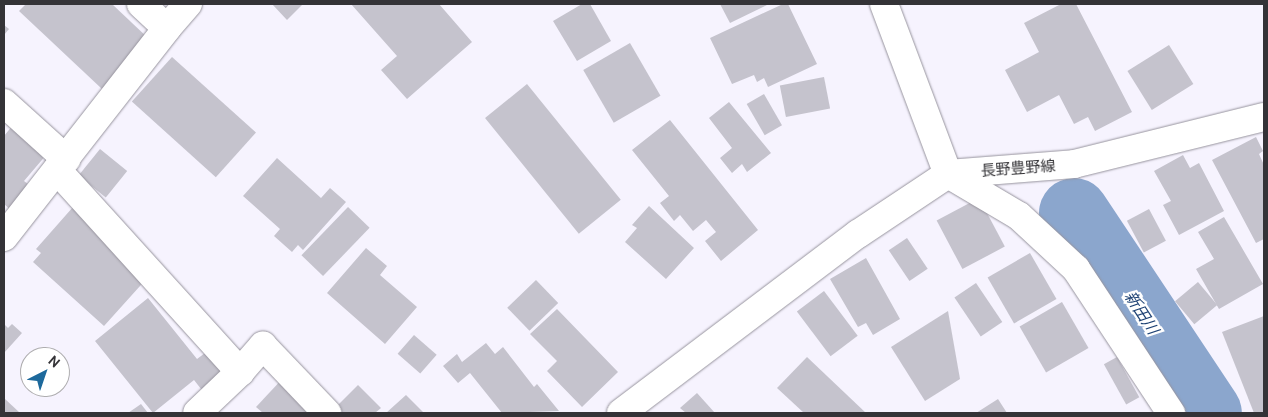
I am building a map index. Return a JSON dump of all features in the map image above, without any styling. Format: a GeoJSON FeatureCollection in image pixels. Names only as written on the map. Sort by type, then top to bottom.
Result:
{"type":"FeatureCollection","features":[{"type":"Feature","properties":{"kind":"street"},"geometry":{"type":"LineString","coordinates":[[141,4],[167,28]]}},
{"type":"Feature","properties":{"kind":"street"},"geometry":{"type":"LineString","coordinates":[[4,237],[167,28],[188,4]]}},
{"type":"Feature","properties":{"kind":"street"},"geometry":{"type":"LineString","coordinates":[[884,4],[948,174],[1019,216],[1076,269],[1171,413]]}},
{"type":"Feature","properties":{"kind":"street"},"geometry":{"type":"LineString","coordinates":[[4,104],[61,165],[240,372]]}},
{"type":"Feature","properties":{"kind":"street","name":"長野豊野線"},"geometry":{"type":"LineString","coordinates":[[948,174],[1074,164],[1264,118]]}},
{"type":"Feature","properties":{"kind":"street"},"geometry":{"type":"LineString","coordinates":[[621,413],[858,234],[948,174]]}},
{"type":"Feature","properties":{"kind":"street"},"geometry":{"type":"LineString","coordinates":[[197,413],[240,372],[263,346],[328,413]]}},
{"type":"Feature","properties":{"kind":"building"},"geometry":{"type":"Polygon","coordinates":[[[26,4],[112,4],[149,39],[102,89],[19,11],[26,4]]]}},
{"type":"Feature","properties":{"kind":"building"},"geometry":{"type":"Polygon","coordinates":[[[272,4],[303,4],[287,20],[272,4]]]}},
{"type":"Feature","properties":{"kind":"building"},"geometry":{"type":"Polygon","coordinates":[[[351,4],[439,4],[472,42],[407,99],[381,70],[397,56],[351,4]]]}},
{"type":"Feature","properties":{"kind":"building"},"geometry":{"type":"Polygon","coordinates":[[[582,4],[590,4],[611,41],[577,61],[553,21],[582,4]]]}},
{"type":"Feature","properties":{"kind":"building"},"geometry":{"type":"Polygon","coordinates":[[[720,4],[769,4],[730,23],[720,4]]]}},
{"type":"Feature","properties":{"kind":"building"},"geometry":{"type":"Polygon","coordinates":[[[783,4],[788,4],[817,64],[768,87],[764,78],[757,82],[754,75],[732,84],[710,38],[783,4]]]}},
{"type":"Feature","properties":{"kind":"building"},"geometry":{"type":"Polygon","coordinates":[[[1061,4],[1076,4],[1132,112],[1095,131],[1088,117],[1074,124],[1059,95],[1027,112],[1005,70],[1039,52],[1024,23],[1061,4]]]}},
{"type":"Feature","properties":{"kind":"building"},"geometry":{"type":"Polygon","coordinates":[[[4,25],[9,29],[4,35],[4,25]]]}},
{"type":"Feature","properties":{"kind":"building"},"geometry":{"type":"Polygon","coordinates":[[[630,43],[660,96],[614,123],[583,70],[630,43]]]}},
{"type":"Feature","properties":{"kind":"building"},"geometry":{"type":"Polygon","coordinates":[[[1169,45],[1193,84],[1152,110],[1127,71],[1169,45]]]}},
{"type":"Feature","properties":{"kind":"building"},"geometry":{"type":"Polygon","coordinates":[[[172,57],[256,133],[216,177],[132,102],[172,57]]]}},
{"type":"Feature","properties":{"kind":"building"},"geometry":{"type":"Polygon","coordinates":[[[824,77],[830,108],[786,117],[780,86],[824,77]]]}},
{"type":"Feature","properties":{"kind":"building"},"geometry":{"type":"Polygon","coordinates":[[[527,84],[621,200],[579,234],[485,118],[527,84]]]}},
{"type":"Feature","properties":{"kind":"building"},"geometry":{"type":"Polygon","coordinates":[[[764,94],[782,125],[765,135],[747,104],[764,94]]]}},
{"type":"Feature","properties":{"kind":"building"},"geometry":{"type":"Polygon","coordinates":[[[729,102],[771,153],[747,172],[742,164],[732,173],[720,158],[732,148],[709,118],[729,102]]]}},
{"type":"Feature","properties":{"kind":"building"},"geometry":{"type":"Polygon","coordinates":[[[670,120],[758,230],[721,261],[705,241],[716,232],[706,220],[693,231],[680,215],[674,221],[660,203],[669,196],[632,150],[670,120]]]}},
{"type":"Feature","properties":{"kind":"building"},"geometry":{"type":"Polygon","coordinates":[[[13,125],[47,154],[24,181],[33,188],[13,212],[4,204],[4,136],[13,125]]]}},
{"type":"Feature","properties":{"kind":"building"},"geometry":{"type":"Polygon","coordinates":[[[1256,137],[1263,151],[1259,154],[1264,165],[1264,239],[1256,243],[1212,160],[1256,137]]]}},
{"type":"Feature","properties":{"kind":"building"},"geometry":{"type":"Polygon","coordinates":[[[100,149],[127,171],[106,197],[79,175],[100,149]]]}},
{"type":"Feature","properties":{"kind":"building"},"geometry":{"type":"Polygon","coordinates":[[[1183,155],[1190,168],[1199,163],[1224,211],[1179,235],[1163,205],[1171,201],[1154,171],[1183,155]]]}},
{"type":"Feature","properties":{"kind":"building"},"geometry":{"type":"Polygon","coordinates":[[[277,158],[321,198],[330,188],[346,202],[303,250],[298,245],[292,252],[274,236],[280,229],[243,196],[277,158]]]}},
{"type":"Feature","properties":{"kind":"building"},"geometry":{"type":"Polygon","coordinates":[[[979,198],[1005,247],[962,269],[937,221],[979,198]]]}},
{"type":"Feature","properties":{"kind":"building"},"geometry":{"type":"Polygon","coordinates":[[[649,206],[694,248],[666,279],[625,242],[637,228],[632,225],[649,206]]]}},
{"type":"Feature","properties":{"kind":"building"},"geometry":{"type":"Polygon","coordinates":[[[73,207],[149,276],[104,326],[33,262],[41,253],[36,249],[73,207]]]}},
{"type":"Feature","properties":{"kind":"building"},"geometry":{"type":"Polygon","coordinates":[[[348,207],[370,228],[323,276],[301,255],[348,207]]]}},
{"type":"Feature","properties":{"kind":"building"},"geometry":{"type":"Polygon","coordinates":[[[1149,209],[1166,241],[1144,253],[1127,221],[1149,209]]]}},
{"type":"Feature","properties":{"kind":"building"},"geometry":{"type":"Polygon","coordinates":[[[1224,217],[1263,284],[1219,309],[1196,269],[1214,259],[1198,232],[1224,217]]]}},
{"type":"Feature","properties":{"kind":"building"},"geometry":{"type":"Polygon","coordinates":[[[907,238],[928,269],[909,281],[889,250],[907,238]]]}},
{"type":"Feature","properties":{"kind":"building"},"geometry":{"type":"Polygon","coordinates":[[[366,248],[387,266],[380,275],[417,307],[385,344],[327,293],[366,248]]]}},
{"type":"Feature","properties":{"kind":"building"},"geometry":{"type":"Polygon","coordinates":[[[1030,253],[1056,299],[1014,323],[988,278],[1030,253]]]}},
{"type":"Feature","properties":{"kind":"building"},"geometry":{"type":"Polygon","coordinates":[[[866,258],[900,319],[873,335],[866,323],[858,327],[830,279],[866,258]]]}},
{"type":"Feature","properties":{"kind":"building"},"geometry":{"type":"Polygon","coordinates":[[[536,280],[558,303],[529,331],[507,308],[536,280]]]}},
{"type":"Feature","properties":{"kind":"building"},"geometry":{"type":"Polygon","coordinates":[[[1198,282],[1217,305],[1194,324],[1175,301],[1198,282]]]}},
{"type":"Feature","properties":{"kind":"building"},"geometry":{"type":"Polygon","coordinates":[[[976,283],[1002,322],[981,337],[954,298],[976,283]]]}},
{"type":"Feature","properties":{"kind":"building"},"geometry":{"type":"Polygon","coordinates":[[[824,291],[858,336],[831,356],[797,311],[824,291]]]}},
{"type":"Feature","properties":{"kind":"building"},"geometry":{"type":"Polygon","coordinates":[[[148,298],[197,359],[209,350],[229,375],[205,394],[194,380],[153,413],[95,341],[148,298]]]}},
{"type":"Feature","properties":{"kind":"building"},"geometry":{"type":"Polygon","coordinates":[[[1062,302],[1088,348],[1046,372],[1020,326],[1062,302]]]}},
{"type":"Feature","properties":{"kind":"building"},"geometry":{"type":"Polygon","coordinates":[[[557,309],[618,372],[582,407],[547,371],[557,361],[530,334],[557,309]]]}},
{"type":"Feature","properties":{"kind":"building"},"geometry":{"type":"Polygon","coordinates":[[[948,311],[960,379],[925,401],[891,347],[948,311]]]}},
{"type":"Feature","properties":{"kind":"building"},"geometry":{"type":"Polygon","coordinates":[[[1264,316],[1264,413],[1254,413],[1222,332],[1264,316]]]}},
{"type":"Feature","properties":{"kind":"building"},"geometry":{"type":"Polygon","coordinates":[[[4,324],[8,328],[12,324],[22,333],[4,353],[4,324]]]}},
{"type":"Feature","properties":{"kind":"building"},"geometry":{"type":"Polygon","coordinates":[[[414,335],[437,355],[420,374],[398,354],[414,335]]]}},
{"type":"Feature","properties":{"kind":"building"},"geometry":{"type":"Polygon","coordinates":[[[486,343],[495,354],[503,347],[534,387],[537,384],[559,411],[502,413],[470,373],[458,383],[443,366],[457,354],[462,362],[486,343]]]}},
{"type":"Feature","properties":{"kind":"building"},"geometry":{"type":"Polygon","coordinates":[[[807,357],[866,413],[804,413],[777,388],[807,357]]]}},
{"type":"Feature","properties":{"kind":"building"},"geometry":{"type":"Polygon","coordinates":[[[1117,357],[1139,397],[1126,405],[1104,364],[1117,357]]]}},
{"type":"Feature","properties":{"kind":"building"},"geometry":{"type":"Polygon","coordinates":[[[284,377],[321,413],[263,413],[256,407],[284,377]]]}},
{"type":"Feature","properties":{"kind":"building"},"geometry":{"type":"Polygon","coordinates":[[[358,385],[381,408],[375,413],[338,413],[334,409],[358,385]]]}},
{"type":"Feature","properties":{"kind":"building"},"geometry":{"type":"Polygon","coordinates":[[[697,393],[715,413],[686,413],[680,408],[697,393]]]}},
{"type":"Feature","properties":{"kind":"building"},"geometry":{"type":"Polygon","coordinates":[[[406,395],[424,413],[386,413],[406,395]]]}},
{"type":"Feature","properties":{"kind":"building"},"geometry":{"type":"Polygon","coordinates":[[[4,398],[20,413],[4,413],[4,398]]]}},
{"type":"Feature","properties":{"kind":"building"},"geometry":{"type":"Polygon","coordinates":[[[998,399],[1007,413],[976,413],[998,399]]]}},
{"type":"Feature","properties":{"kind":"building"},"geometry":{"type":"Polygon","coordinates":[[[141,404],[148,413],[128,413],[141,404]]]}},
{"type":"Feature","properties":{"kind":"waterway","name":"新田川"},"geometry":{"type":"LineString","coordinates":[[1074,213],[1207,413]]}}]}
